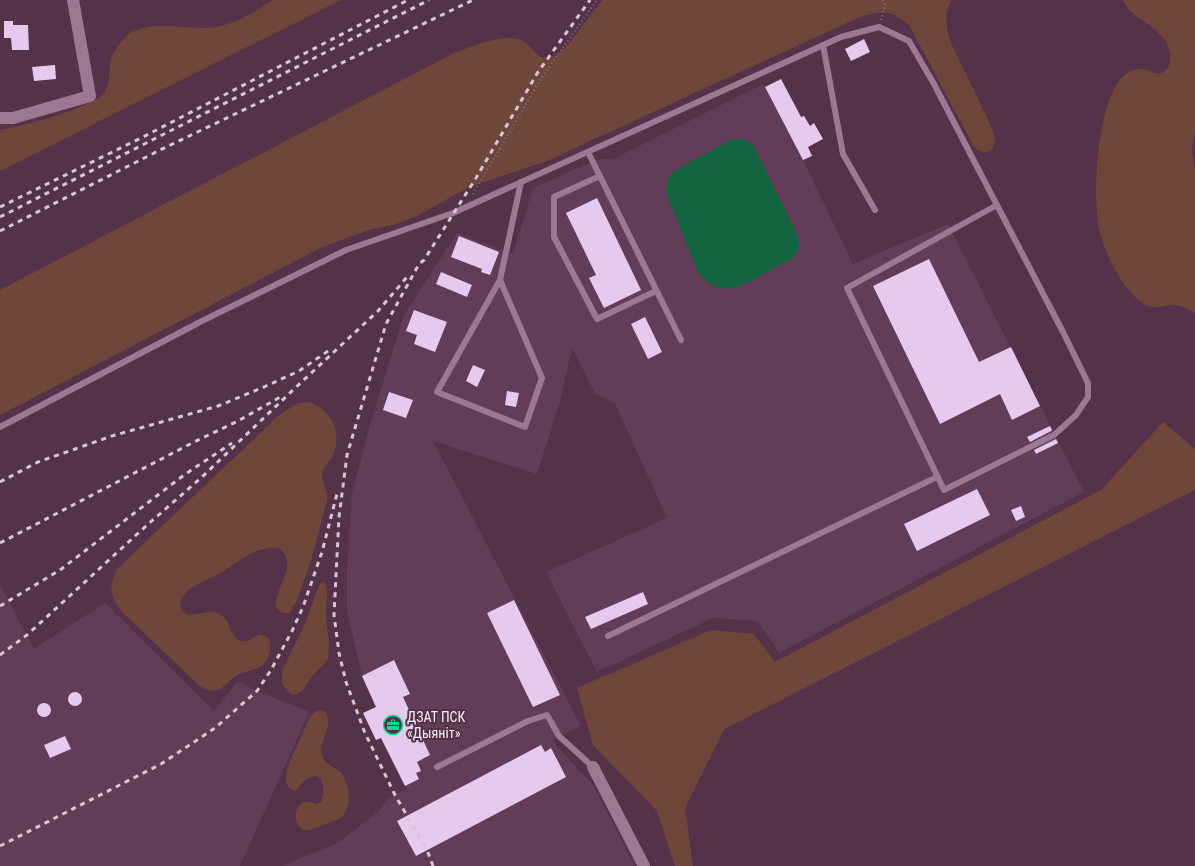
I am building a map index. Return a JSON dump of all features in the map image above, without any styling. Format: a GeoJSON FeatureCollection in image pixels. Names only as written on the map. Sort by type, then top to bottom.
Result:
{"type":"FeatureCollection","features":[{"type":"Feature","properties":{"kind":"street"},"geometry":{"type":"LineString","coordinates":[[0,118],[13,118],[90,96],[72,0]]}},
{"type":"Feature","properties":{"kind":"street"},"geometry":{"type":"LineString","coordinates":[[593,767],[644,866]]}},
{"type":"Feature","properties":{"kind":"lane"},"geometry":{"type":"LineString","coordinates":[[0,427],[202,321],[346,250],[452,213],[841,37],[879,27],[908,41],[934,84],[1088,383],[1088,398],[1076,415],[1054,435],[944,490],[847,288],[996,205]]}},
{"type":"Feature","properties":{"kind":"lane"},"geometry":{"type":"LineString","coordinates":[[823,45],[843,154],[875,210]]}},
{"type":"Feature","properties":{"kind":"lane"},"geometry":{"type":"LineString","coordinates":[[588,152],[681,340]]}},
{"type":"Feature","properties":{"kind":"lane"},"geometry":{"type":"LineString","coordinates":[[600,176],[554,197],[554,237],[597,319],[656,291]]}},
{"type":"Feature","properties":{"kind":"lane"},"geometry":{"type":"LineString","coordinates":[[500,280],[542,378],[525,427],[437,392],[500,280],[521,182]]}},
{"type":"Feature","properties":{"kind":"lane"},"geometry":{"type":"LineString","coordinates":[[608,636],[937,477]]}},
{"type":"Feature","properties":{"kind":"lane"},"geometry":{"type":"LineString","coordinates":[[438,767],[528,721],[547,715],[558,736],[593,767]]}},
{"type":"Feature","properties":{"kind":"path"},"geometry":{"type":"LineString","coordinates":[[466,207],[542,77],[597,0]]}},
{"type":"Feature","properties":{"kind":"path"},"geometry":{"type":"LineString","coordinates":[[879,27],[885,6],[883,0]]}},
{"type":"Feature","properties":{"kind":"shaded area"},"geometry":{"type":"Polygon","coordinates":[[[273,0],[341,0],[0,171],[0,130],[56,116],[86,104],[104,93],[108,85],[111,58],[121,42],[130,33],[141,28],[151,26],[200,28],[219,27],[243,18],[273,0]]]}},
{"type":"Feature","properties":{"kind":"shaded area"},"geometry":{"type":"Polygon","coordinates":[[[602,0],[952,0],[946,15],[949,37],[992,128],[995,143],[990,151],[987,152],[975,148],[909,25],[897,16],[882,12],[862,16],[547,161],[478,184],[462,191],[417,216],[396,224],[369,230],[322,247],[0,415],[0,290],[452,54],[485,42],[510,38],[523,41],[541,57],[551,58],[564,49],[602,0]]]}},
{"type":"Feature","properties":{"kind":"shaded area"},"geometry":{"type":"Polygon","coordinates":[[[1122,0],[1195,0],[1195,130],[1192,150],[1195,170],[1195,313],[1179,306],[1173,305],[1153,307],[1145,305],[1141,302],[1121,280],[1106,251],[1100,233],[1097,218],[1097,174],[1099,149],[1108,102],[1116,85],[1126,74],[1137,69],[1160,73],[1167,69],[1170,60],[1167,43],[1162,36],[1129,10],[1122,0]]]}},
{"type":"Feature","properties":{"kind":"shaded area"},"geometry":{"type":"Polygon","coordinates":[[[763,84],[803,160],[853,264],[948,224],[1084,492],[779,653],[758,621],[713,618],[597,672],[546,572],[667,518],[615,403],[595,394],[572,347],[560,402],[537,474],[433,441],[581,726],[551,740],[593,785],[635,866],[282,866],[339,842],[379,811],[388,798],[408,788],[405,786],[381,738],[376,740],[363,713],[377,706],[362,676],[347,612],[347,568],[352,493],[371,421],[404,315],[457,233],[513,254],[533,188],[599,159],[613,159],[763,84]]]}},
{"type":"Feature","properties":{"kind":"shaded area"},"geometry":{"type":"Polygon","coordinates":[[[735,139],[745,140],[753,145],[798,236],[799,246],[796,254],[791,259],[750,281],[734,287],[719,288],[705,280],[698,272],[667,195],[666,186],[669,177],[673,172],[728,141],[735,139]]]}},
{"type":"Feature","properties":{"kind":"shaded area"},"geometry":{"type":"Polygon","coordinates":[[[308,402],[316,405],[329,416],[336,430],[337,438],[333,455],[322,474],[327,493],[327,500],[311,561],[297,600],[289,613],[278,610],[276,604],[287,565],[287,559],[279,548],[256,551],[224,571],[196,585],[183,596],[180,602],[183,612],[186,614],[190,615],[211,612],[218,613],[223,616],[235,637],[239,640],[247,641],[261,635],[269,639],[269,653],[263,664],[253,670],[237,675],[220,689],[212,691],[200,686],[121,611],[114,600],[112,590],[113,580],[118,568],[277,417],[298,403],[308,402]]]}},
{"type":"Feature","properties":{"kind":"shaded area"},"geometry":{"type":"Polygon","coordinates":[[[1163,422],[1195,449],[1195,490],[724,729],[685,808],[693,866],[675,866],[657,811],[593,745],[577,688],[711,630],[754,634],[775,662],[1101,490],[1163,422]]]}},
{"type":"Feature","properties":{"kind":"shaded area"},"geometry":{"type":"Polygon","coordinates":[[[322,582],[325,583],[327,590],[326,617],[329,644],[328,659],[311,677],[303,690],[294,695],[289,693],[282,683],[282,671],[305,624],[319,585],[322,582]]]}},
{"type":"Feature","properties":{"kind":"shaded area"},"geometry":{"type":"Polygon","coordinates":[[[0,585],[34,649],[105,603],[214,711],[238,681],[257,691],[309,712],[240,866],[0,866],[0,585]]]}},
{"type":"Feature","properties":{"kind":"shaded area"},"geometry":{"type":"Polygon","coordinates":[[[317,710],[324,711],[328,723],[321,752],[323,758],[327,763],[342,774],[347,785],[349,798],[346,810],[339,819],[307,831],[297,824],[296,812],[298,807],[303,803],[309,802],[316,804],[321,802],[323,788],[321,780],[314,776],[309,778],[305,780],[295,791],[287,784],[286,777],[288,766],[310,717],[317,710]]]}},
{"type":"Feature","properties":{"kind":"building"},"geometry":{"type":"Polygon","coordinates":[[[4,21],[13,21],[13,25],[28,25],[29,50],[12,50],[11,38],[4,38],[4,21]]]}},
{"type":"Feature","properties":{"kind":"building"},"geometry":{"type":"Polygon","coordinates":[[[864,39],[870,52],[851,61],[845,49],[864,39]]]}},
{"type":"Feature","properties":{"kind":"building"},"geometry":{"type":"Polygon","coordinates":[[[55,65],[56,79],[34,81],[32,67],[55,65]]]}},
{"type":"Feature","properties":{"kind":"building"},"geometry":{"type":"Polygon","coordinates":[[[781,79],[801,117],[804,116],[810,126],[814,123],[823,139],[808,147],[812,156],[803,160],[765,87],[781,79]]]}},
{"type":"Feature","properties":{"kind":"building"},"geometry":{"type":"Polygon","coordinates":[[[597,198],[641,290],[604,308],[589,278],[596,275],[566,213],[597,198]]]}},
{"type":"Feature","properties":{"kind":"building"},"geometry":{"type":"Polygon","coordinates":[[[459,236],[499,252],[490,275],[481,272],[482,269],[451,257],[459,236]]]}},
{"type":"Feature","properties":{"kind":"building"},"geometry":{"type":"Polygon","coordinates":[[[929,259],[979,362],[1011,347],[1040,406],[1012,420],[1000,394],[940,424],[873,286],[929,259]]]}},
{"type":"Feature","properties":{"kind":"building"},"geometry":{"type":"Polygon","coordinates":[[[441,272],[472,285],[467,297],[436,284],[441,272]]]}},
{"type":"Feature","properties":{"kind":"building"},"geometry":{"type":"Polygon","coordinates":[[[414,310],[447,322],[435,352],[414,344],[417,335],[406,331],[414,310]]]}},
{"type":"Feature","properties":{"kind":"building"},"geometry":{"type":"Polygon","coordinates":[[[645,317],[662,352],[648,359],[631,324],[645,317]]]}},
{"type":"Feature","properties":{"kind":"building"},"geometry":{"type":"Polygon","coordinates":[[[473,365],[485,370],[477,387],[466,381],[473,365]]]}},
{"type":"Feature","properties":{"kind":"building"},"geometry":{"type":"Polygon","coordinates":[[[507,391],[519,393],[516,407],[505,405],[507,391]]]}},
{"type":"Feature","properties":{"kind":"building"},"geometry":{"type":"Polygon","coordinates":[[[389,392],[413,400],[406,418],[383,410],[389,392]]]}},
{"type":"Feature","properties":{"kind":"building"},"geometry":{"type":"Polygon","coordinates":[[[1050,426],[1051,431],[1030,442],[1027,437],[1050,426]]]}},
{"type":"Feature","properties":{"kind":"building"},"geometry":{"type":"Polygon","coordinates":[[[1056,439],[1058,443],[1036,454],[1034,450],[1056,439]]]}},
{"type":"Feature","properties":{"kind":"building"},"geometry":{"type":"Polygon","coordinates":[[[977,489],[990,515],[917,551],[904,524],[977,489]]]}},
{"type":"Feature","properties":{"kind":"building"},"geometry":{"type":"Polygon","coordinates":[[[1021,506],[1025,517],[1016,521],[1011,510],[1021,506]]]}},
{"type":"Feature","properties":{"kind":"building"},"geometry":{"type":"Polygon","coordinates":[[[643,592],[648,604],[591,629],[585,617],[643,592]]]}},
{"type":"Feature","properties":{"kind":"building"},"geometry":{"type":"Polygon","coordinates":[[[514,600],[560,695],[533,707],[487,613],[514,600]]]}},
{"type":"Feature","properties":{"kind":"building","name":"ДЗАТ ПСК «Дыяніт»"},"geometry":{"type":"Polygon","coordinates":[[[394,660],[410,694],[403,697],[430,755],[417,762],[421,771],[416,773],[419,779],[405,786],[381,738],[376,740],[363,713],[376,707],[362,676],[394,660]]]}},
{"type":"Feature","properties":{"kind":"building"},"geometry":{"type":"Polygon","coordinates":[[[72,692],[78,692],[82,696],[82,702],[78,706],[72,706],[68,702],[68,696],[72,692]]]}},
{"type":"Feature","properties":{"kind":"building"},"geometry":{"type":"Polygon","coordinates":[[[41,703],[47,703],[51,707],[51,713],[47,717],[41,717],[37,713],[37,707],[41,703]]]}},
{"type":"Feature","properties":{"kind":"building"},"geometry":{"type":"Polygon","coordinates":[[[65,736],[71,749],[50,758],[44,745],[65,736]]]}},
{"type":"Feature","properties":{"kind":"building"},"geometry":{"type":"Polygon","coordinates":[[[541,745],[545,752],[551,748],[566,777],[416,856],[397,821],[541,745]]]}},
{"type":"Feature","properties":{"kind":"railway"},"geometry":{"type":"LineString","coordinates":[[0,207],[141,138],[408,0]]}},
{"type":"Feature","properties":{"kind":"railway"},"geometry":{"type":"LineString","coordinates":[[0,217],[429,0]]}},
{"type":"Feature","properties":{"kind":"railway"},"geometry":{"type":"LineString","coordinates":[[0,231],[160,150],[473,0]]}},
{"type":"Feature","properties":{"kind":"railway"},"geometry":{"type":"LineString","coordinates":[[433,866],[427,850],[395,795],[365,733],[346,682],[339,653],[334,615],[339,517],[347,455],[386,324],[419,264],[424,260],[476,178],[538,72],[590,0]]}},
{"type":"Feature","properties":{"kind":"railway"},"geometry":{"type":"LineString","coordinates":[[0,655],[27,635],[202,477],[378,311],[407,277]]}},
{"type":"Feature","properties":{"kind":"railway"},"geometry":{"type":"LineString","coordinates":[[0,482],[38,462],[112,436],[218,406],[299,371],[331,349]]}},
{"type":"Feature","properties":{"kind":"railway"},"geometry":{"type":"LineString","coordinates":[[0,543],[194,442],[238,421],[282,396]]}},
{"type":"Feature","properties":{"kind":"railway"},"geometry":{"type":"LineString","coordinates":[[0,606],[60,570],[184,475],[232,443]]}},
{"type":"Feature","properties":{"kind":"railway"},"geometry":{"type":"LineString","coordinates":[[0,846],[161,764],[215,728],[257,691],[271,670],[303,607],[322,552],[338,490]]}},
{"type":"Feature","properties":{"kind":"place","name":"ДЗАТ ПСК «Дыяніт»"},"geometry":{"type":"Point","coordinates":[393,725]}}]}
